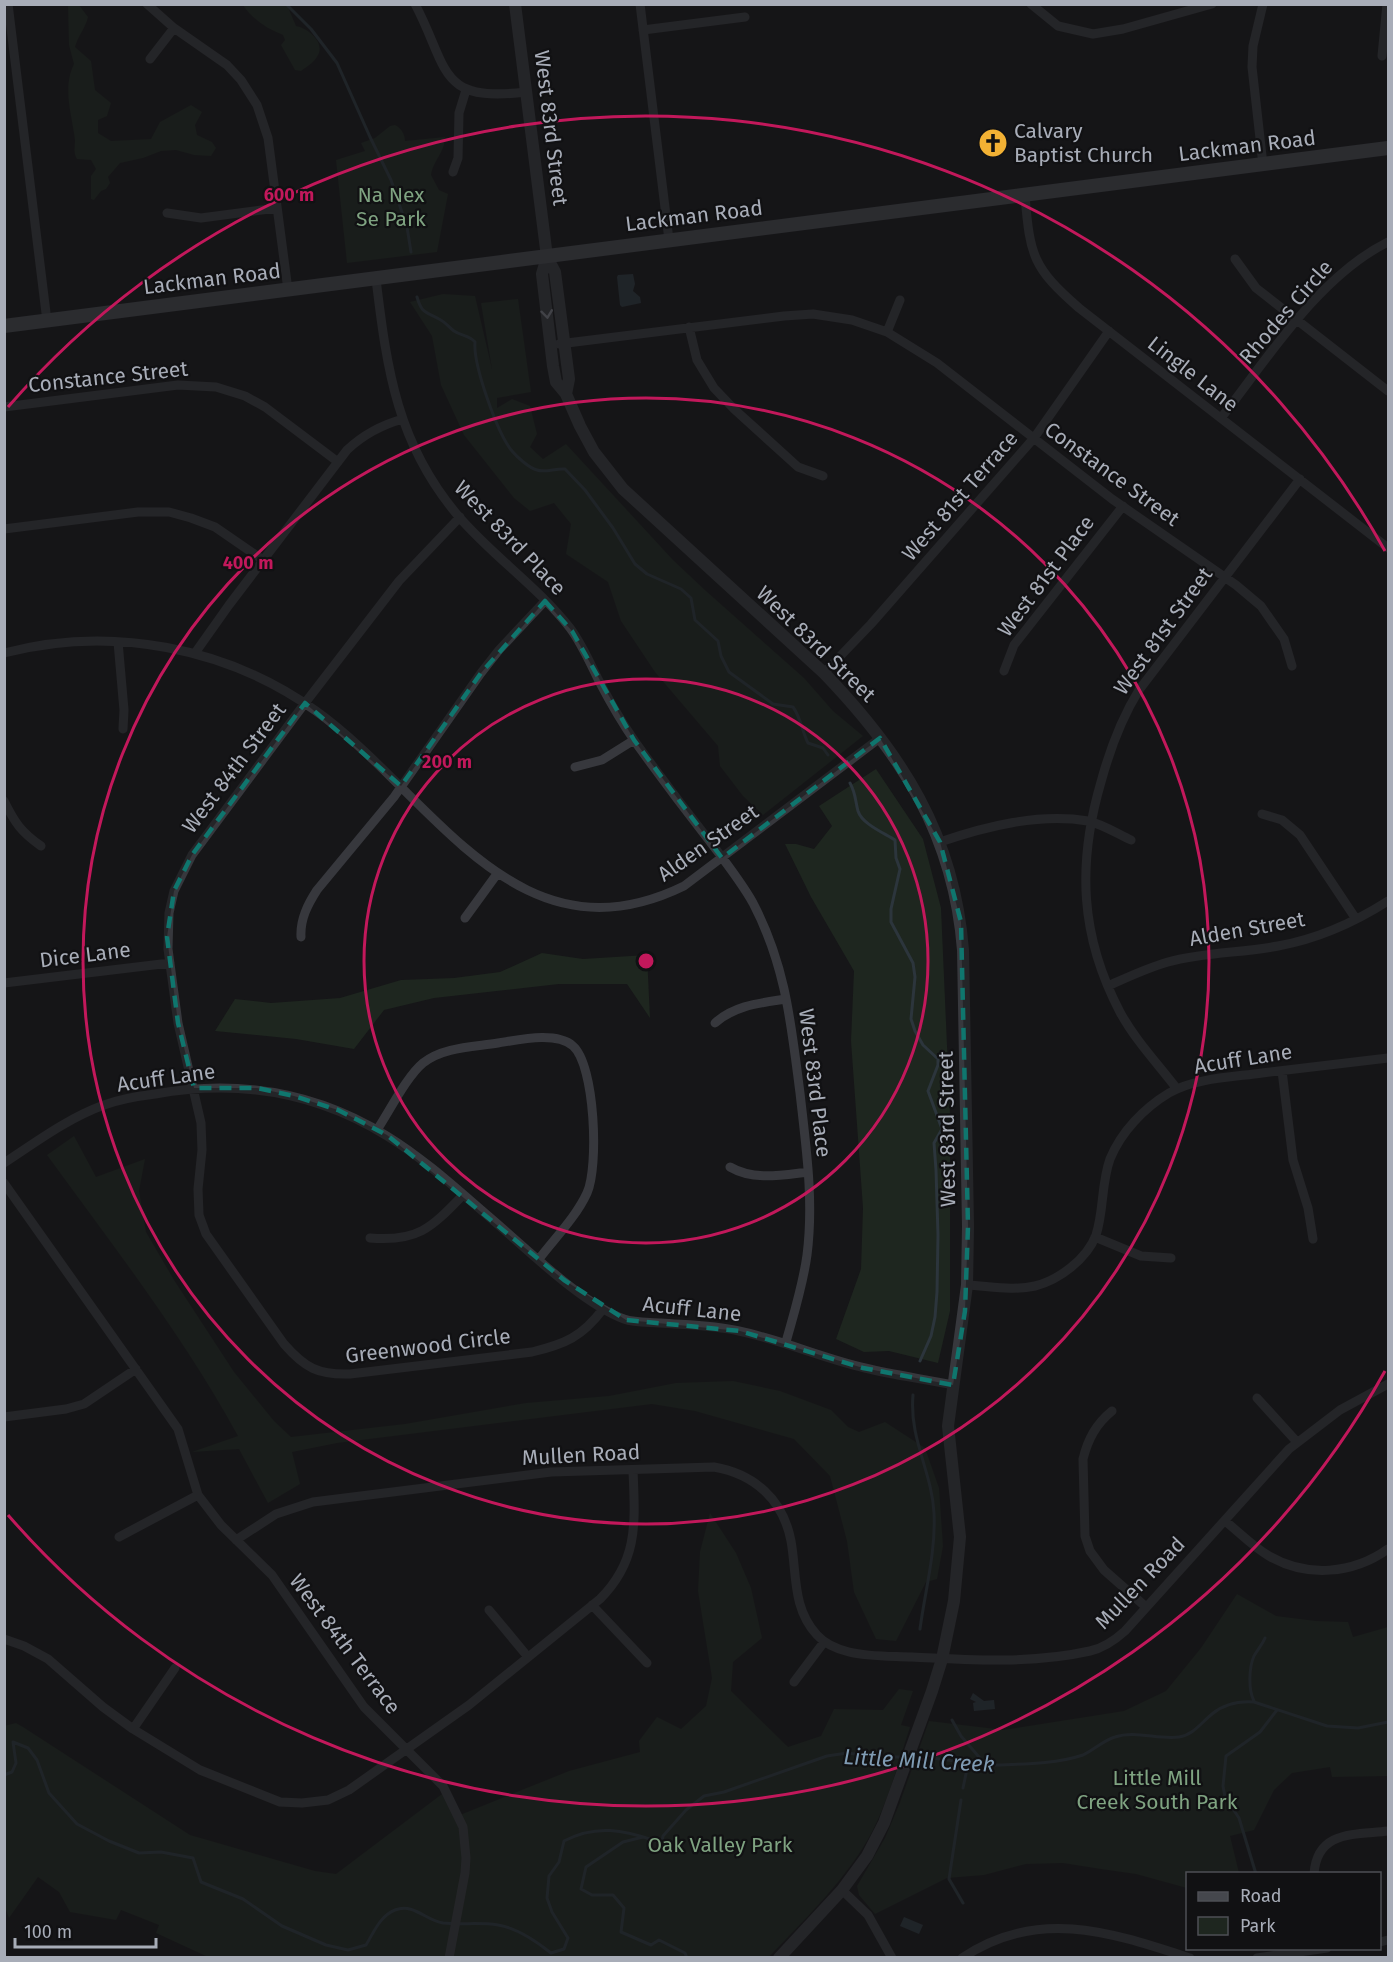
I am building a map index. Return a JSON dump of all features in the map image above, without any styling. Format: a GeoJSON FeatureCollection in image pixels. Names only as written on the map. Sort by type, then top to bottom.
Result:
{"type":"FeatureCollection","features":[{"type":"Feature","properties":{"kind":"main road","name":"Lackman Road"},"geometry":{"type":"LineString","coordinates":[[4,327],[1389,148]]}},
{"type":"Feature","properties":{"kind":"street"},"geometry":{"type":"LineString","coordinates":[[8,4],[47,321]]}},
{"type":"Feature","properties":{"kind":"street"},"geometry":{"type":"LineString","coordinates":[[147,4],[174,28],[227,65],[241,80],[262,117],[268,138],[288,290]]}},
{"type":"Feature","properties":{"kind":"street"},"geometry":{"type":"LineString","coordinates":[[415,4],[441,64],[449,76],[466,90],[492,95],[526,92]]}},
{"type":"Feature","properties":{"kind":"street","name":"West 83rd Street"},"geometry":{"type":"LineString","coordinates":[[516,4],[547,256],[555,272],[565,344],[569,379],[566,394]]}},
{"type":"Feature","properties":{"kind":"street"},"geometry":{"type":"LineString","coordinates":[[640,4],[669,240]]}},
{"type":"Feature","properties":{"kind":"street"},"geometry":{"type":"LineString","coordinates":[[1031,4],[1058,26],[1093,34],[1123,29],[1212,4]]}},
{"type":"Feature","properties":{"kind":"street"},"geometry":{"type":"LineString","coordinates":[[1263,4],[1253,46],[1252,67],[1263,165]]}},
{"type":"Feature","properties":{"kind":"street"},"geometry":{"type":"LineString","coordinates":[[1382,56],[1387,4]]}},
{"type":"Feature","properties":{"kind":"street"},"geometry":{"type":"LineString","coordinates":[[643,30],[745,17]]}},
{"type":"Feature","properties":{"kind":"street"},"geometry":{"type":"LineString","coordinates":[[150,59],[174,28]]}},
{"type":"Feature","properties":{"kind":"street"},"geometry":{"type":"LineString","coordinates":[[453,172],[458,158],[458,120],[466,90]]}},
{"type":"Feature","properties":{"kind":"street","name":"Lingle Lane"},"geometry":{"type":"LineString","coordinates":[[1025,196],[1030,244],[1041,270],[1054,286],[1389,548]]}},
{"type":"Feature","properties":{"kind":"street"},"geometry":{"type":"LineString","coordinates":[[167,213],[201,218],[277,208]]}},
{"type":"Feature","properties":{"kind":"street","name":"Rhodes Circle"},"geometry":{"type":"LineString","coordinates":[[1221,418],[1297,321],[1326,288],[1370,251],[1389,242]]}},
{"type":"Feature","properties":{"kind":"street","name":"West 83rd Street"},"geometry":{"type":"LineString","coordinates":[[547,256],[542,274],[556,382],[566,394],[594,452],[623,489],[824,673],[851,701],[909,780],[940,842],[955,888],[963,950],[968,1226],[965,1311],[953,1385],[948,1435],[960,1537],[954,1601],[942,1659],[884,1823],[871,1848],[842,1890],[779,1958]]}},
{"type":"Feature","properties":{"kind":"street"},"geometry":{"type":"LineString","coordinates":[[1235,260],[1256,288],[1389,391]]}},
{"type":"Feature","properties":{"kind":"street","name":"West 83rd Place"},"geometry":{"type":"LineString","coordinates":[[376,279],[390,379],[402,419],[414,448],[430,476],[460,517],[557,612],[577,639],[634,740],[722,858],[750,898],[766,928],[783,979],[808,1172],[810,1219],[807,1256],[799,1297],[786,1342]]}},
{"type":"Feature","properties":{"kind":"street"},"geometry":{"type":"LineString","coordinates":[[887,332],[900,300]]}},
{"type":"Feature","properties":{"kind":"street","name":"Constance Street"},"geometry":{"type":"LineString","coordinates":[[550,345],[813,314],[852,320],[887,332],[937,363],[1123,506],[1225,577],[1261,606],[1284,639],[1292,666]]}},
{"type":"Feature","properties":{"kind":"street"},"geometry":{"type":"LineString","coordinates":[[689,327],[697,360],[714,388],[798,467],[823,476]]}},
{"type":"Feature","properties":{"kind":"street","name":"West 81st Terrace"},"geometry":{"type":"LineString","coordinates":[[824,673],[871,624],[1034,438],[1109,331]]}},
{"type":"Feature","properties":{"kind":"street","name":"Constance Street"},"geometry":{"type":"LineString","coordinates":[[4,407],[178,385],[216,387],[245,396],[265,407],[338,462]]}},
{"type":"Feature","properties":{"kind":"street"},"geometry":{"type":"LineString","coordinates":[[195,653],[347,450],[368,433],[385,424],[402,419]]}},
{"type":"Feature","properties":{"kind":"street","name":"West 81st Street"},"geometry":{"type":"LineString","coordinates":[[1177,1089],[1135,1035],[1122,1014],[1097,958],[1089,930],[1086,901],[1085,872],[1090,821],[1107,758],[1127,709],[1139,690],[1300,479]]}},
{"type":"Feature","properties":{"kind":"street","name":"West 81st Place"},"geometry":{"type":"LineString","coordinates":[[1004,670],[1014,645],[1123,506]]}},
{"type":"Feature","properties":{"kind":"street"},"geometry":{"type":"LineString","coordinates":[[4,529],[138,512],[169,512],[215,527],[263,560]]}},
{"type":"Feature","properties":{"kind":"street","name":"West 84th Street"},"geometry":{"type":"LineString","coordinates":[[194,1088],[178,1023],[168,936],[169,914],[174,891],[182,872],[192,855],[399,581],[460,517]]}},
{"type":"Feature","properties":{"kind":"street"},"geometry":{"type":"LineString","coordinates":[[301,937],[301,926],[309,902],[401,787],[499,650],[545,601]]}},
{"type":"Feature","properties":{"kind":"street"},"geometry":{"type":"LineString","coordinates":[[118,642],[124,710],[123,729]]}},
{"type":"Feature","properties":{"kind":"street","name":"Alden Street"},"geometry":{"type":"LineString","coordinates":[[4,653],[48,645],[118,642],[151,644],[195,653],[231,664],[261,678],[305,704],[359,745],[431,818],[497,874],[526,891],[575,906],[626,907],[650,901],[684,886],[880,738]]}},
{"type":"Feature","properties":{"kind":"street"},"geometry":{"type":"LineString","coordinates":[[575,767],[602,760],[634,740]]}},
{"type":"Feature","properties":{"kind":"street"},"geometry":{"type":"LineString","coordinates":[[4,801],[23,833],[41,846]]}},
{"type":"Feature","properties":{"kind":"street"},"geometry":{"type":"LineString","coordinates":[[1262,814],[1282,820],[1300,835],[1356,919]]}},
{"type":"Feature","properties":{"kind":"street"},"geometry":{"type":"LineString","coordinates":[[940,842],[972,831],[1036,820],[1090,821],[1131,840]]}},
{"type":"Feature","properties":{"kind":"street"},"geometry":{"type":"LineString","coordinates":[[465,918],[497,874]]}},
{"type":"Feature","properties":{"kind":"street","name":"Alden Street"},"geometry":{"type":"LineString","coordinates":[[1108,986],[1168,962],[1278,946],[1306,939],[1356,919],[1389,901]]}},
{"type":"Feature","properties":{"kind":"street","name":"Dice Lane"},"geometry":{"type":"LineString","coordinates":[[4,983],[170,963]]}},
{"type":"Feature","properties":{"kind":"street","name":"West 83rd Place"},"geometry":{"type":"LineString","coordinates":[[715,1023],[723,1016],[740,1008],[786,999]]}},
{"type":"Feature","properties":{"kind":"street"},"geometry":{"type":"LineString","coordinates":[[377,1130],[411,1076],[435,1055],[457,1049],[536,1038],[576,1042],[589,1085],[595,1154],[593,1173],[588,1192],[577,1211],[539,1259]]}},
{"type":"Feature","properties":{"kind":"street","name":"Acuff Lane"},"geometry":{"type":"LineString","coordinates":[[967,1285],[1024,1287],[1044,1283],[1072,1266],[1095,1237],[1104,1179],[1120,1140],[1145,1111],[1177,1089],[1209,1080],[1389,1058]]}},
{"type":"Feature","properties":{"kind":"street"},"geometry":{"type":"LineString","coordinates":[[1282,1071],[1293,1160],[1308,1208],[1313,1239]]}},
{"type":"Feature","properties":{"kind":"street","name":"Acuff Lane"},"geometry":{"type":"LineString","coordinates":[[4,1163],[69,1121],[105,1105],[140,1096],[194,1088],[257,1089],[294,1096],[338,1110],[377,1130],[415,1155],[539,1259],[603,1309],[626,1320],[718,1327],[786,1342],[863,1368],[953,1385]]}},
{"type":"Feature","properties":{"kind":"street","name":"Greenwood Circle"},"geometry":{"type":"LineString","coordinates":[[194,1088],[201,1123],[202,1150],[198,1188],[199,1215],[204,1228],[284,1344],[299,1361],[313,1370],[350,1374],[540,1350],[574,1339],[603,1309]]}},
{"type":"Feature","properties":{"kind":"street","name":"West 83rd Place"},"geometry":{"type":"LineString","coordinates":[[730,1167],[740,1173],[751,1175],[768,1176],[808,1172]]}},
{"type":"Feature","properties":{"kind":"street","name":"West 84th Terrace"},"geometry":{"type":"LineString","coordinates":[[4,1183],[178,1429],[198,1495],[221,1526],[272,1575],[364,1707],[443,1786],[463,1827],[466,1858],[449,1958]]}},
{"type":"Feature","properties":{"kind":"street"},"geometry":{"type":"LineString","coordinates":[[370,1238],[392,1240],[415,1234],[437,1222],[463,1195]]}},
{"type":"Feature","properties":{"kind":"street"},"geometry":{"type":"LineString","coordinates":[[1095,1237],[1140,1256],[1171,1258]]}},
{"type":"Feature","properties":{"kind":"street"},"geometry":{"type":"LineString","coordinates":[[4,1417],[75,1407],[94,1398],[136,1370]]}},
{"type":"Feature","properties":{"kind":"street","name":"Mullen Road"},"geometry":{"type":"LineString","coordinates":[[236,1540],[276,1514],[313,1502],[551,1472],[714,1467],[731,1470],[747,1477],[774,1500],[786,1524],[791,1541],[797,1599],[802,1614],[824,1642],[850,1653],[942,1659],[1021,1660],[1090,1651],[1116,1639],[1297,1442],[1340,1410],[1389,1384]]}},
{"type":"Feature","properties":{"kind":"street"},"geometry":{"type":"LineString","coordinates":[[1257,1398],[1297,1442]]}},
{"type":"Feature","properties":{"kind":"street"},"geometry":{"type":"LineString","coordinates":[[1112,1411],[1093,1431],[1085,1453],[1085,1536],[1097,1562],[1146,1607]]}},
{"type":"Feature","properties":{"kind":"street"},"geometry":{"type":"LineString","coordinates":[[4,1639],[24,1646],[48,1659],[103,1707],[133,1729],[200,1770],[280,1802],[302,1803],[328,1800],[349,1790],[469,1705],[613,1586],[632,1548],[633,1470]]}},
{"type":"Feature","properties":{"kind":"street"},"geometry":{"type":"LineString","coordinates":[[119,1537],[198,1495]]}},
{"type":"Feature","properties":{"kind":"street"},"geometry":{"type":"LineString","coordinates":[[1225,1521],[1268,1555],[1286,1564],[1306,1569],[1347,1568],[1373,1559],[1389,1549]]}},
{"type":"Feature","properties":{"kind":"street"},"geometry":{"type":"LineString","coordinates":[[592,1605],[647,1663]]}},
{"type":"Feature","properties":{"kind":"street"},"geometry":{"type":"LineString","coordinates":[[489,1610],[528,1657]]}},
{"type":"Feature","properties":{"kind":"street"},"geometry":{"type":"LineString","coordinates":[[794,1682],[824,1642]]}},
{"type":"Feature","properties":{"kind":"street"},"geometry":{"type":"LineString","coordinates":[[133,1729],[175,1668]]}},
{"type":"Feature","properties":{"kind":"street"},"geometry":{"type":"LineString","coordinates":[[1314,1872],[1315,1860],[1321,1848],[1332,1840],[1389,1831]]}},
{"type":"Feature","properties":{"kind":"street"},"geometry":{"type":"LineString","coordinates":[[842,1890],[868,1915],[892,1958]]}},
{"type":"Feature","properties":{"kind":"street"},"geometry":{"type":"LineString","coordinates":[[962,1958],[982,1945],[1006,1935],[1030,1929],[1053,1927],[1101,1932],[1135,1940],[1190,1958]]}},
{"type":"Feature","properties":{"kind":"street"},"geometry":{"type":"LineString","coordinates":[[1257,1958],[1317,1950]]}},
{"type":"Feature","properties":{"kind":"highlighted area"},"geometry":{"type":"Polygon","coordinates":[[[545,601],[572,631],[634,740],[722,858],[880,738],[940,842],[961,922],[968,1226],[965,1311],[953,1385],[863,1368],[740,1331],[626,1320],[564,1280],[387,1135],[338,1110],[294,1096],[257,1088],[194,1088],[178,1023],[167,937],[174,891],[192,855],[305,703],[401,786],[481,673],[545,601]]]}},
{"type":"Feature","properties":{"kind":"green space"},"geometry":{"type":"Polygon","coordinates":[[[68,5],[79,5],[88,17],[75,47],[91,61],[95,90],[111,103],[107,116],[98,120],[98,133],[111,141],[151,139],[160,122],[191,105],[202,112],[195,125],[197,135],[212,142],[216,148],[211,156],[194,155],[176,150],[161,151],[120,163],[108,177],[110,183],[106,189],[101,191],[94,200],[91,199],[91,176],[96,169],[91,160],[77,159],[70,111],[68,92],[70,73],[74,64],[69,45],[68,5]]]}},
{"type":"Feature","properties":{"kind":"green space"},"geometry":{"type":"Polygon","coordinates":[[[243,5],[287,5],[296,26],[309,32],[319,44],[319,53],[316,58],[301,71],[295,70],[281,45],[285,40],[283,35],[260,23],[243,5]]]}},
{"type":"Feature","properties":{"kind":"green space","name":"Na Nex Se Park"},"geometry":{"type":"Polygon","coordinates":[[[395,125],[402,132],[405,141],[445,137],[431,175],[439,190],[448,194],[437,252],[347,263],[336,160],[365,151],[361,143],[375,138],[390,126],[395,125]]]}},
{"type":"Feature","properties":{"kind":"green space"},"geometry":{"type":"Polygon","coordinates":[[[443,294],[475,296],[492,369],[481,303],[518,299],[531,392],[497,398],[497,408],[512,399],[530,406],[537,434],[530,447],[543,459],[566,444],[673,560],[804,678],[833,711],[863,736],[763,815],[743,796],[720,766],[718,746],[655,672],[621,621],[608,582],[566,554],[571,524],[554,503],[530,511],[514,498],[464,435],[441,385],[432,336],[410,302],[443,294]]]}},
{"type":"Feature","properties":{"kind":"green space"},"geometry":{"type":"Polygon","coordinates":[[[876,769],[923,839],[941,908],[950,1114],[950,1311],[938,1363],[889,1351],[864,1352],[836,1339],[861,1269],[863,1208],[851,1041],[854,971],[811,897],[785,844],[796,844],[814,849],[832,826],[819,806],[876,769]]]}},
{"type":"Feature","properties":{"kind":"green space"},"geometry":{"type":"Polygon","coordinates":[[[542,953],[583,959],[647,955],[650,1018],[627,984],[559,984],[434,998],[384,1010],[354,1049],[296,1039],[215,1031],[235,999],[271,1003],[340,998],[401,980],[454,978],[500,972],[542,953]]]}},
{"type":"Feature","properties":{"kind":"green space"},"geometry":{"type":"Polygon","coordinates":[[[74,1136],[96,1177],[145,1159],[139,1191],[146,1232],[174,1280],[234,1372],[274,1421],[291,1437],[405,1424],[526,1403],[609,1396],[676,1383],[733,1381],[780,1391],[831,1410],[848,1427],[859,1432],[885,1422],[925,1448],[939,1488],[943,1546],[937,1579],[926,1582],[896,1641],[876,1639],[854,1592],[847,1541],[830,1476],[794,1439],[695,1411],[652,1404],[337,1443],[292,1452],[300,1484],[268,1503],[239,1449],[192,1452],[238,1436],[172,1328],[47,1155],[74,1136]]]}},
{"type":"Feature","properties":{"kind":"green space","name":"Oak Valley Park"},"geometry":{"type":"Polygon","coordinates":[[[710,1513],[736,1553],[751,1588],[762,1638],[733,1662],[731,1691],[788,1747],[821,1736],[834,1709],[883,1710],[899,1689],[913,1691],[901,1725],[910,1727],[889,1792],[873,1830],[839,1881],[768,1958],[208,1957],[156,1933],[159,1925],[121,1910],[116,1920],[70,1912],[59,1892],[38,1877],[9,1918],[4,1905],[4,1726],[16,1723],[23,1727],[190,1835],[315,1871],[336,1874],[442,1794],[455,1817],[569,1771],[640,1752],[639,1741],[657,1717],[681,1729],[706,1706],[712,1678],[698,1591],[700,1552],[710,1513]]]}},
{"type":"Feature","properties":{"kind":"green space","name":"Little Mill Creek South Park"},"geometry":{"type":"Polygon","coordinates":[[[1237,1594],[1276,1616],[1348,1622],[1353,1637],[1388,1627],[1388,1776],[1332,1777],[1330,1767],[1292,1773],[1274,1790],[1254,1830],[1230,1836],[1239,1872],[1186,1872],[1186,1888],[1136,1874],[1063,1863],[1026,1864],[984,1875],[947,1878],[875,1914],[859,1895],[857,1886],[885,1838],[929,1721],[1004,1730],[1124,1711],[1166,1691],[1201,1648],[1237,1594]]]}},
{"type":"Feature","properties":{"kind":"shaded area"},"geometry":{"type":"Polygon","coordinates":[[[633,274],[635,284],[633,291],[640,297],[641,303],[622,307],[617,277],[633,274]]]}},
{"type":"Feature","properties":{"kind":"shaded area"},"geometry":{"type":"Polygon","coordinates":[[[973,1693],[984,1701],[994,1700],[995,1709],[974,1711],[973,1703],[976,1702],[970,1699],[973,1693]]]}},
{"type":"Feature","properties":{"kind":"shaded area"},"geometry":{"type":"Polygon","coordinates":[[[904,1917],[923,1925],[919,1934],[900,1926],[904,1917]]]}},
{"type":"Feature","properties":{"kind":"waterway"},"geometry":{"type":"LineString","coordinates":[[286,4],[311,29],[337,63],[391,180],[407,227],[411,252]]}},
{"type":"Feature","properties":{"kind":"waterway"},"geometry":{"type":"LineString","coordinates":[[417,297],[425,311],[457,333],[475,342],[475,352],[487,398],[506,442],[514,453],[527,465],[537,470],[565,469],[585,490],[613,528],[635,564],[647,574],[681,589],[691,598],[695,620],[718,641],[721,656],[729,672],[773,704],[793,707],[808,743],[823,748],[828,755]]}},
{"type":"Feature","properties":{"kind":"waterway"},"geometry":{"type":"LineString","coordinates":[[850,783],[860,816],[895,840],[896,858],[900,869],[891,909],[891,922],[913,963],[915,977],[911,1019],[915,1031],[923,1045],[938,1059],[928,1091],[942,1129],[934,1143],[938,1235],[937,1292],[931,1336],[920,1361]]}},
{"type":"Feature","properties":{"kind":"waterway"},"geometry":{"type":"LineString","coordinates":[[913,1395],[914,1426],[929,1483],[934,1513],[932,1557],[920,1629]]}},
{"type":"Feature","properties":{"kind":"waterway"},"geometry":{"type":"LineString","coordinates":[[1254,1701],[1250,1685],[1251,1666],[1265,1638]]}},
{"type":"Feature","properties":{"kind":"waterway","name":"Little Mill Creek"},"geometry":{"type":"LineString","coordinates":[[911,1757],[986,1765],[1051,1762],[1083,1755],[1107,1740],[1123,1735],[1171,1738],[1184,1736],[1222,1708],[1243,1702],[1254,1702],[1327,1726],[1358,1728],[1388,1722]]}},
{"type":"Feature","properties":{"kind":"waterway"},"geometry":{"type":"LineString","coordinates":[[1255,1872],[1239,1818],[1225,1797],[1223,1786],[1226,1756],[1260,1732],[1277,1710]]}},
{"type":"Feature","properties":{"kind":"waterway"},"geometry":{"type":"LineString","coordinates":[[952,1720],[961,1736],[985,1764]]}},
{"type":"Feature","properties":{"kind":"waterway","name":"Little Mill Creek"},"geometry":{"type":"LineString","coordinates":[[4,1775],[12,1772],[16,1763],[13,1742],[28,1748],[37,1760],[49,1793],[77,1824],[109,1841],[139,1853],[161,1852],[193,1858],[201,1882],[243,1899],[282,1926],[326,1945],[348,1950],[366,1945],[385,1916],[402,1908],[414,1910],[443,1923],[498,1925],[512,1929],[551,1953],[564,1949],[568,1938],[552,1912],[547,1898],[549,1876],[559,1862],[564,1841],[587,1832],[610,1830],[633,1834],[658,1843],[662,1842],[663,1836],[686,1810],[704,1796],[724,1792],[827,1756],[847,1753],[904,1757]]}},
{"type":"Feature","properties":{"kind":"waterway"},"geometry":{"type":"LineString","coordinates":[[963,1788],[967,1769],[974,1763]]}},
{"type":"Feature","properties":{"kind":"waterway"},"geometry":{"type":"LineString","coordinates":[[961,1800],[949,1879],[963,1903]]}},
{"type":"Feature","properties":{"kind":"waterway"},"geometry":{"type":"LineString","coordinates":[[643,1837],[623,1842],[586,1867],[581,1889],[592,1895],[613,1895],[624,1908],[621,1932],[651,1945],[659,1940],[685,1953],[687,1958]]}},
{"type":"Feature","properties":{"kind":"place","name":"Calvary Baptist Church"},"geometry":{"type":"Point","coordinates":[993,143]}}]}
